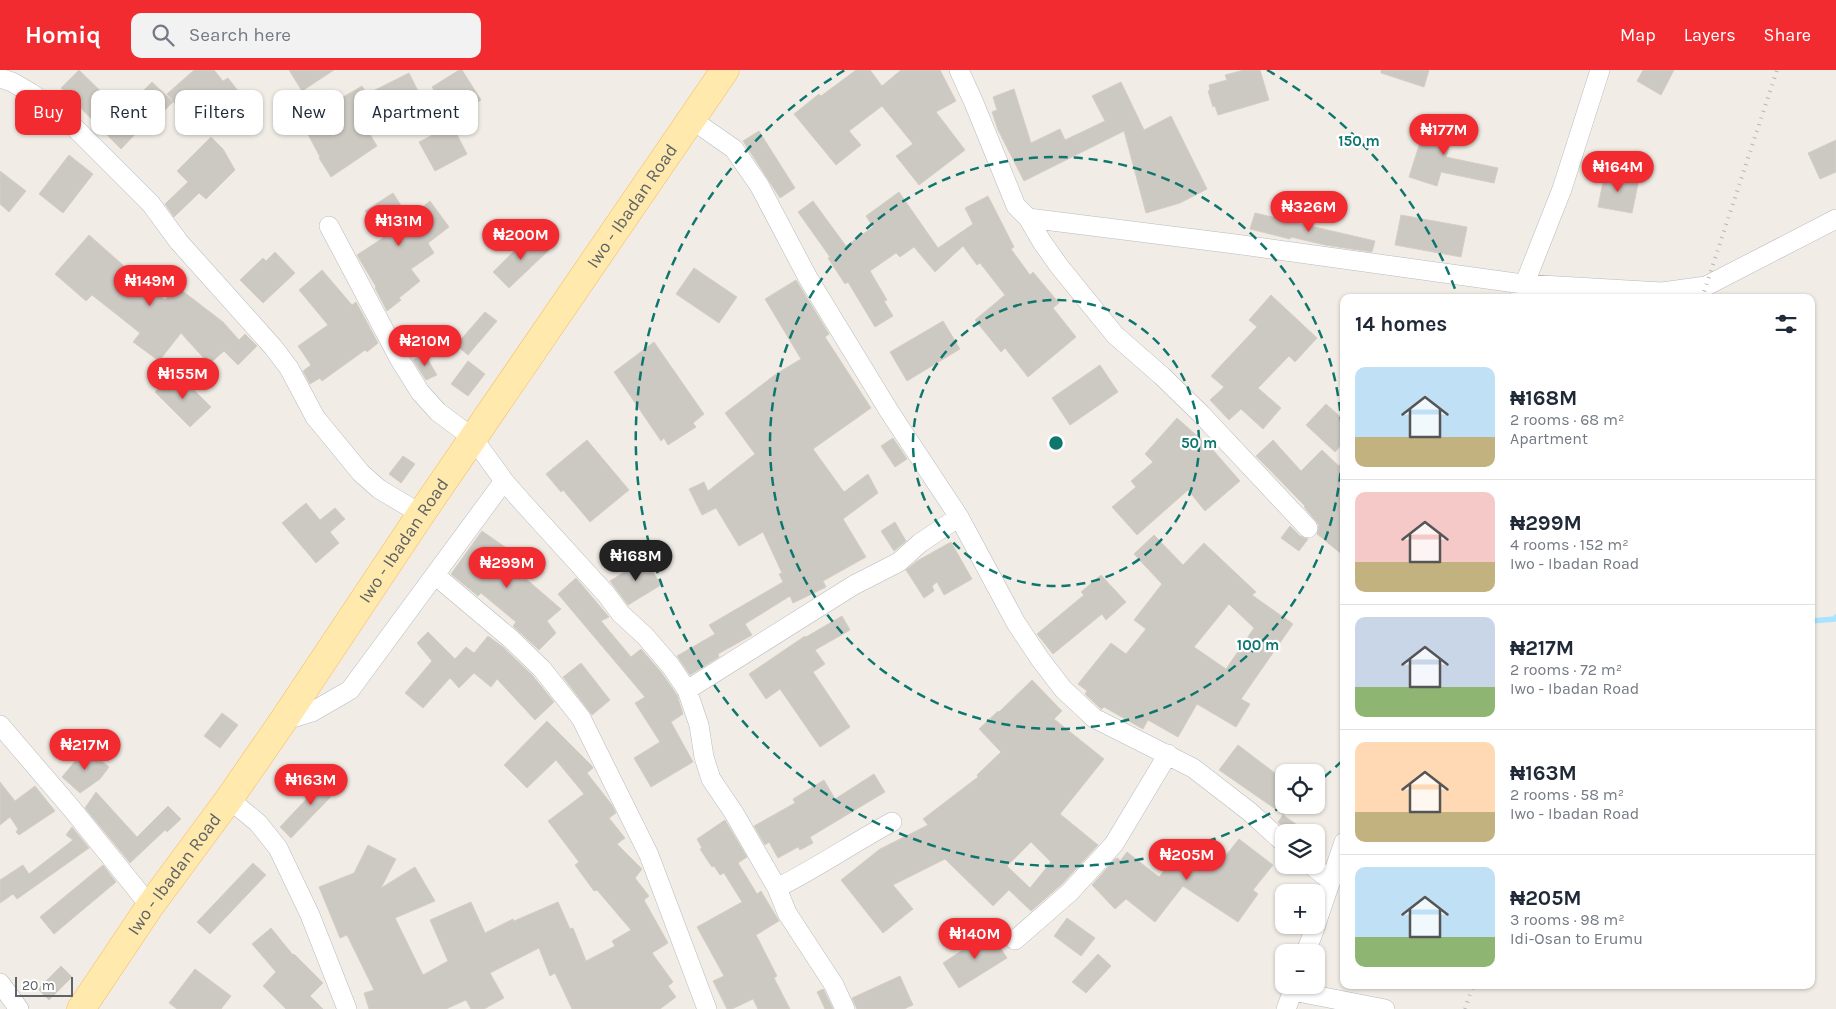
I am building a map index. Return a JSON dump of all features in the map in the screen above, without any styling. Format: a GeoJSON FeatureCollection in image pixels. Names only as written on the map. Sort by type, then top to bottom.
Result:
{"type":"FeatureCollection","features":[{"type":"Feature","properties":{"kind":"main road","name":"Iwo - Ibadan Road"},"geometry":{"type":"LineString","coordinates":[[81,1009],[150,906],[229,799],[283,721],[421,514],[724,70]]}},
{"type":"Feature","properties":{"kind":"street"},"geometry":{"type":"LineString","coordinates":[[959,70],[1016,206],[1028,218],[1059,266],[1115,336],[1195,407],[1308,528]]}},
{"type":"Feature","properties":{"kind":"street"},"geometry":{"type":"LineString","coordinates":[[1521,291],[1562,189],[1600,70]]}},
{"type":"Feature","properties":{"kind":"street"},"geometry":{"type":"LineString","coordinates":[[0,78],[12,82],[31,93],[66,119],[144,198],[179,242],[273,346],[289,368],[315,417],[360,473],[379,489],[421,514]]}},
{"type":"Feature","properties":{"kind":"street"},"geometry":{"type":"LineString","coordinates":[[691,120],[734,149],[759,185],[808,278],[888,411],[959,517],[1016,623],[1063,689],[1094,718],[1193,768],[1250,812],[1275,836]]}},
{"type":"Feature","properties":{"kind":"street"},"geometry":{"type":"LineString","coordinates":[[1028,218],[1245,245],[1521,291],[1662,292],[1706,286],[1836,219]]}},
{"type":"Feature","properties":{"kind":"street"},"geometry":{"type":"LineString","coordinates":[[329,226],[400,360],[420,392],[438,412],[473,438],[504,481],[606,594],[621,614],[645,636],[670,664],[687,690],[699,725],[704,757],[711,779],[734,812],[777,888],[787,913],[834,985],[845,1009]]}},
{"type":"Feature","properties":{"kind":"street"},"geometry":{"type":"LineString","coordinates":[[283,721],[312,712],[350,690],[504,481]]}},
{"type":"Feature","properties":{"kind":"street"},"geometry":{"type":"LineString","coordinates":[[687,690],[854,585],[899,562],[920,543],[959,517]]}},
{"type":"Feature","properties":{"kind":"street"},"geometry":{"type":"LineString","coordinates":[[435,575],[511,639],[542,669],[581,718],[649,855],[707,1009]]}},
{"type":"Feature","properties":{"kind":"street"},"geometry":{"type":"LineString","coordinates":[[0,725],[72,809],[150,906]]}},
{"type":"Feature","properties":{"kind":"street"},"geometry":{"type":"LineString","coordinates":[[1015,940],[1070,892],[1114,844],[1168,754]]}},
{"type":"Feature","properties":{"kind":"street"},"geometry":{"type":"LineString","coordinates":[[229,799],[258,823],[278,848],[310,915],[347,1009]]}},
{"type":"Feature","properties":{"kind":"street"},"geometry":{"type":"LineString","coordinates":[[777,888],[837,856],[864,837],[892,822]]}},
{"type":"Feature","properties":{"kind":"street"},"geometry":{"type":"LineString","coordinates":[[1325,900],[1340,855]]}},
{"type":"Feature","properties":{"kind":"street"},"geometry":{"type":"LineString","coordinates":[[1323,874],[1332,881]]}},
{"type":"Feature","properties":{"kind":"street"},"geometry":{"type":"LineString","coordinates":[[0,983],[19,1009]]}},
{"type":"Feature","properties":{"kind":"street"},"geometry":{"type":"LineString","coordinates":[[1286,1009],[1292,994]]}},
{"type":"Feature","properties":{"kind":"street"},"geometry":{"type":"LineString","coordinates":[[1320,994],[1385,1009]]}},
{"type":"Feature","properties":{"kind":"building"},"geometry":{"type":"Polygon","coordinates":[[[79,70],[100,90],[91,90],[91,118],[81,108],[81,90],[63,90],[61,88],[79,70]]]}},
{"type":"Feature","properties":{"kind":"building"},"geometry":{"type":"Polygon","coordinates":[[[194,70],[214,70],[223,81],[228,78],[237,90],[175,90],[175,103],[167,94],[194,70]]]}},
{"type":"Feature","properties":{"kind":"building"},"geometry":{"type":"Polygon","coordinates":[[[289,70],[334,70],[304,90],[301,90],[289,70]]]}},
{"type":"Feature","properties":{"kind":"building"},"geometry":{"type":"Polygon","coordinates":[[[462,70],[475,90],[434,90],[432,87],[462,70]]]}},
{"type":"Feature","properties":{"kind":"building"},"geometry":{"type":"Polygon","coordinates":[[[856,70],[870,70],[882,86],[901,70],[940,70],[956,101],[936,112],[965,150],[919,185],[896,156],[913,144],[882,106],[849,131],[861,145],[836,165],[794,114],[819,94],[821,96],[856,70]]]}},
{"type":"Feature","properties":{"kind":"building"},"geometry":{"type":"Polygon","coordinates":[[[1244,70],[1260,70],[1269,100],[1218,115],[1215,106],[1213,107],[1208,91],[1210,90],[1209,85],[1227,80],[1225,75],[1244,70]]]}},
{"type":"Feature","properties":{"kind":"building"},"geometry":{"type":"Polygon","coordinates":[[[1381,70],[1429,70],[1424,87],[1381,73],[1381,70]]]}},
{"type":"Feature","properties":{"kind":"building"},"geometry":{"type":"Polygon","coordinates":[[[1643,70],[1674,70],[1661,95],[1637,81],[1643,70]]]}},
{"type":"Feature","properties":{"kind":"building"},"geometry":{"type":"Polygon","coordinates":[[[409,73],[418,90],[375,90],[409,73]]]}},
{"type":"Feature","properties":{"kind":"building"},"geometry":{"type":"Polygon","coordinates":[[[152,82],[160,90],[144,90],[152,82]]]}},
{"type":"Feature","properties":{"kind":"building"},"geometry":{"type":"Polygon","coordinates":[[[1121,82],[1144,130],[1171,116],[1207,189],[1180,203],[1146,213],[1124,131],[1024,181],[998,130],[992,112],[997,110],[993,97],[1014,89],[1031,143],[1060,129],[1065,140],[1105,121],[1092,96],[1121,82]]]}},
{"type":"Feature","properties":{"kind":"building"},"geometry":{"type":"Polygon","coordinates":[[[362,86],[364,90],[355,90],[362,86]]]}},
{"type":"Feature","properties":{"kind":"building"},"geometry":{"type":"Polygon","coordinates":[[[354,91],[354,135],[370,135],[377,146],[331,177],[319,158],[308,135],[344,135],[344,96],[354,91]]]}},
{"type":"Feature","properties":{"kind":"building"},"geometry":{"type":"Polygon","coordinates":[[[165,94],[173,102],[165,110],[165,94]]]}},
{"type":"Feature","properties":{"kind":"building"},"geometry":{"type":"Polygon","coordinates":[[[1429,114],[1456,122],[1446,157],[1498,168],[1494,183],[1441,172],[1437,186],[1409,177],[1429,114]]]}},
{"type":"Feature","properties":{"kind":"building"},"geometry":{"type":"Polygon","coordinates":[[[759,131],[795,188],[780,198],[743,141],[759,131]]]}},
{"type":"Feature","properties":{"kind":"building"},"geometry":{"type":"Polygon","coordinates":[[[107,135],[134,135],[121,149],[107,135]]]}},
{"type":"Feature","properties":{"kind":"building"},"geometry":{"type":"Polygon","coordinates":[[[433,135],[457,135],[467,154],[435,171],[419,142],[433,135]]]}},
{"type":"Feature","properties":{"kind":"building"},"geometry":{"type":"Polygon","coordinates":[[[211,137],[223,149],[235,170],[206,199],[199,193],[174,217],[165,204],[188,182],[177,171],[211,137]]]}},
{"type":"Feature","properties":{"kind":"building"},"geometry":{"type":"Polygon","coordinates":[[[1836,140],[1836,172],[1820,179],[1808,153],[1836,140]]]}},
{"type":"Feature","properties":{"kind":"building"},"geometry":{"type":"Polygon","coordinates":[[[69,155],[93,174],[63,213],[39,194],[69,155]]]}},
{"type":"Feature","properties":{"kind":"building"},"geometry":{"type":"Polygon","coordinates":[[[0,171],[26,191],[9,212],[0,204],[0,171]]]}},
{"type":"Feature","properties":{"kind":"building"},"geometry":{"type":"Polygon","coordinates":[[[1605,172],[1639,179],[1632,213],[1598,207],[1605,172]]]}},
{"type":"Feature","properties":{"kind":"building"},"geometry":{"type":"Polygon","coordinates":[[[899,192],[938,248],[973,224],[965,208],[988,196],[1014,247],[1011,249],[1030,275],[1033,272],[1059,303],[1053,308],[1076,337],[1028,377],[1005,348],[1001,352],[975,320],[1005,295],[980,263],[977,265],[963,246],[935,272],[914,247],[900,257],[896,253],[870,271],[887,300],[884,301],[893,316],[875,327],[848,282],[845,284],[828,258],[830,257],[798,212],[813,201],[846,246],[873,227],[866,216],[899,192]]]}},
{"type":"Feature","properties":{"kind":"building"},"geometry":{"type":"Polygon","coordinates":[[[393,193],[409,218],[430,201],[449,227],[428,243],[434,253],[411,269],[420,281],[399,298],[401,300],[387,311],[376,287],[357,255],[383,238],[365,211],[393,193]]]}},
{"type":"Feature","properties":{"kind":"building"},"geometry":{"type":"Polygon","coordinates":[[[1255,213],[1375,241],[1372,252],[1325,245],[1291,237],[1290,239],[1250,229],[1255,213]]]}},
{"type":"Feature","properties":{"kind":"building"},"geometry":{"type":"Polygon","coordinates":[[[1401,215],[1467,227],[1461,257],[1395,245],[1401,215]]]}},
{"type":"Feature","properties":{"kind":"building"},"geometry":{"type":"Polygon","coordinates":[[[532,233],[549,250],[509,288],[493,272],[532,233]]]}},
{"type":"Feature","properties":{"kind":"building"},"geometry":{"type":"Polygon","coordinates":[[[89,235],[123,267],[165,300],[176,286],[223,322],[239,340],[245,334],[257,346],[238,365],[224,351],[209,364],[181,333],[159,361],[133,342],[140,333],[92,295],[86,301],[55,274],[89,235]]]}},
{"type":"Feature","properties":{"kind":"building"},"geometry":{"type":"Polygon","coordinates":[[[275,252],[295,273],[263,303],[240,280],[263,258],[266,261],[275,252]]]}},
{"type":"Feature","properties":{"kind":"building"},"geometry":{"type":"Polygon","coordinates":[[[694,268],[737,297],[719,323],[676,294],[694,268]]]}},
{"type":"Feature","properties":{"kind":"building"},"geometry":{"type":"Polygon","coordinates":[[[322,270],[352,305],[356,302],[378,343],[367,352],[365,350],[322,381],[320,378],[310,384],[303,371],[311,365],[298,346],[328,325],[299,290],[322,270]]]}},
{"type":"Feature","properties":{"kind":"building"},"geometry":{"type":"Polygon","coordinates":[[[796,280],[829,334],[825,337],[871,408],[813,449],[844,492],[868,474],[878,493],[843,519],[866,557],[823,581],[826,587],[793,603],[790,596],[745,624],[752,635],[718,654],[719,657],[690,675],[677,656],[715,634],[709,625],[783,582],[779,574],[782,573],[763,532],[739,546],[716,508],[702,515],[689,489],[704,482],[708,491],[755,454],[725,413],[776,374],[801,359],[765,299],[796,280]]]}},
{"type":"Feature","properties":{"kind":"building"},"geometry":{"type":"Polygon","coordinates":[[[1271,295],[1317,338],[1295,362],[1289,356],[1258,388],[1281,408],[1263,429],[1241,409],[1229,420],[1210,400],[1224,387],[1211,376],[1257,327],[1249,320],[1271,295]]]}},
{"type":"Feature","properties":{"kind":"building"},"geometry":{"type":"Polygon","coordinates":[[[485,312],[497,321],[468,355],[456,345],[485,312]]]}},
{"type":"Feature","properties":{"kind":"building"},"geometry":{"type":"Polygon","coordinates":[[[943,321],[960,349],[907,381],[890,352],[943,321]]]}},
{"type":"Feature","properties":{"kind":"building"},"geometry":{"type":"Polygon","coordinates":[[[654,342],[704,414],[693,423],[696,427],[668,445],[664,438],[661,441],[614,372],[654,342]]]}},
{"type":"Feature","properties":{"kind":"building"},"geometry":{"type":"Polygon","coordinates":[[[424,353],[437,375],[426,380],[413,360],[424,353]]]}},
{"type":"Feature","properties":{"kind":"building"},"geometry":{"type":"Polygon","coordinates":[[[468,361],[485,374],[468,396],[451,384],[468,361]]]}},
{"type":"Feature","properties":{"kind":"building"},"geometry":{"type":"Polygon","coordinates":[[[1100,365],[1118,392],[1070,425],[1052,398],[1100,365]]]}},
{"type":"Feature","properties":{"kind":"building"},"geometry":{"type":"Polygon","coordinates":[[[176,372],[211,407],[190,427],[155,392],[176,372]]]}},
{"type":"Feature","properties":{"kind":"building"},"geometry":{"type":"Polygon","coordinates":[[[1326,404],[1340,416],[1340,446],[1335,452],[1306,425],[1326,404]]]}},
{"type":"Feature","properties":{"kind":"building"},"geometry":{"type":"Polygon","coordinates":[[[1177,418],[1213,450],[1240,481],[1205,511],[1188,490],[1137,535],[1112,507],[1136,487],[1131,481],[1153,462],[1145,454],[1177,418]]]}},
{"type":"Feature","properties":{"kind":"building"},"geometry":{"type":"Polygon","coordinates":[[[893,438],[907,459],[895,467],[881,446],[893,438]]]}},
{"type":"Feature","properties":{"kind":"building"},"geometry":{"type":"Polygon","coordinates":[[[587,440],[629,490],[590,522],[563,490],[561,492],[546,474],[587,440]]]}},
{"type":"Feature","properties":{"kind":"building"},"geometry":{"type":"Polygon","coordinates":[[[1273,440],[1301,471],[1322,450],[1340,467],[1340,553],[1317,534],[1319,525],[1305,506],[1256,456],[1273,440]]]}},
{"type":"Feature","properties":{"kind":"building"},"geometry":{"type":"Polygon","coordinates":[[[403,456],[415,464],[401,483],[389,474],[403,456]]]}},
{"type":"Feature","properties":{"kind":"building"},"geometry":{"type":"Polygon","coordinates":[[[306,503],[320,520],[335,508],[345,519],[330,532],[339,543],[316,563],[282,523],[306,503]]]}},
{"type":"Feature","properties":{"kind":"building"},"geometry":{"type":"Polygon","coordinates":[[[895,522],[906,541],[894,551],[881,531],[895,522]]]}},
{"type":"Feature","properties":{"kind":"building"},"geometry":{"type":"Polygon","coordinates":[[[1290,526],[1300,536],[1308,539],[1299,551],[1281,538],[1290,526]]]}},
{"type":"Feature","properties":{"kind":"building"},"geometry":{"type":"Polygon","coordinates":[[[482,531],[518,556],[511,566],[561,609],[547,621],[556,633],[539,650],[513,626],[516,622],[481,593],[478,596],[451,574],[482,531]]]}},
{"type":"Feature","properties":{"kind":"building"},"geometry":{"type":"Polygon","coordinates":[[[1154,535],[1183,565],[1204,543],[1256,592],[1252,595],[1293,624],[1241,699],[1250,704],[1236,727],[1197,704],[1178,737],[1148,720],[1143,729],[1104,707],[1101,709],[1085,694],[1087,691],[1078,684],[1111,643],[1126,654],[1146,629],[1134,620],[1162,584],[1134,554],[1154,535]],[[1229,604],[1194,647],[1226,669],[1254,628],[1229,604]]]}},
{"type":"Feature","properties":{"kind":"building"},"geometry":{"type":"Polygon","coordinates":[[[951,542],[972,579],[944,595],[937,582],[932,586],[934,591],[924,598],[906,570],[917,561],[951,542]]]}},
{"type":"Feature","properties":{"kind":"building"},"geometry":{"type":"Polygon","coordinates":[[[645,559],[661,585],[628,605],[610,581],[645,559]]]}},
{"type":"Feature","properties":{"kind":"building"},"geometry":{"type":"Polygon","coordinates":[[[1101,575],[1126,602],[1106,620],[1102,614],[1053,654],[1037,634],[1084,595],[1081,592],[1101,575]]]}},
{"type":"Feature","properties":{"kind":"building"},"geometry":{"type":"Polygon","coordinates":[[[576,578],[609,617],[601,621],[631,657],[641,649],[661,672],[677,695],[683,714],[671,722],[693,762],[651,787],[634,758],[660,742],[635,703],[645,697],[558,594],[576,578]]]}},
{"type":"Feature","properties":{"kind":"building"},"geometry":{"type":"Polygon","coordinates":[[[842,616],[850,630],[815,650],[825,664],[813,672],[850,727],[820,747],[780,689],[766,699],[749,674],[805,636],[842,616]]]}},
{"type":"Feature","properties":{"kind":"building"},"geometry":{"type":"Polygon","coordinates":[[[428,632],[455,659],[466,647],[474,653],[488,636],[503,647],[532,675],[554,702],[535,720],[497,679],[491,687],[474,673],[459,688],[450,678],[423,708],[405,693],[432,661],[417,643],[428,632]]]}},
{"type":"Feature","properties":{"kind":"building"},"geometry":{"type":"Polygon","coordinates":[[[581,663],[610,700],[592,715],[563,677],[581,663]]]}},
{"type":"Feature","properties":{"kind":"building"},"geometry":{"type":"Polygon","coordinates":[[[1032,680],[1062,711],[1054,719],[1104,759],[1060,814],[1098,845],[1062,884],[1031,911],[1009,890],[993,906],[945,859],[893,885],[913,909],[883,933],[841,880],[880,849],[928,825],[923,819],[978,777],[977,775],[1001,752],[979,729],[1032,680]],[[1031,842],[1007,866],[1030,888],[1051,862],[1031,842]]]}},
{"type":"Feature","properties":{"kind":"building"},"geometry":{"type":"Polygon","coordinates":[[[222,713],[238,725],[220,748],[204,736],[222,713]]]}},
{"type":"Feature","properties":{"kind":"building"},"geometry":{"type":"Polygon","coordinates":[[[547,721],[592,766],[593,768],[587,773],[616,813],[609,818],[625,838],[617,844],[642,869],[635,878],[649,896],[644,900],[668,943],[652,953],[673,982],[668,986],[676,997],[660,1009],[572,1009],[555,973],[550,976],[539,948],[490,973],[504,998],[484,1009],[471,1009],[466,1000],[446,1009],[369,1009],[364,993],[374,990],[347,935],[340,938],[319,887],[354,873],[368,845],[396,859],[381,888],[415,867],[435,901],[395,918],[423,975],[448,961],[430,920],[471,902],[485,933],[513,919],[514,921],[558,902],[570,929],[573,928],[586,961],[615,946],[612,941],[631,930],[597,890],[594,891],[575,865],[579,862],[548,821],[584,794],[556,760],[527,788],[504,765],[547,721]]]}},
{"type":"Feature","properties":{"kind":"building"},"geometry":{"type":"Polygon","coordinates":[[[1238,745],[1275,773],[1275,809],[1219,770],[1238,745]]]}},
{"type":"Feature","properties":{"kind":"building"},"geometry":{"type":"Polygon","coordinates":[[[86,748],[109,767],[100,779],[80,793],[62,777],[86,748]]]}},
{"type":"Feature","properties":{"kind":"building"},"geometry":{"type":"Polygon","coordinates":[[[330,774],[342,785],[291,838],[280,827],[330,774]]]}},
{"type":"Feature","properties":{"kind":"building"},"geometry":{"type":"Polygon","coordinates":[[[874,774],[885,792],[810,837],[813,843],[800,850],[798,847],[778,858],[769,842],[765,845],[754,826],[795,803],[793,799],[824,780],[835,799],[874,774]]]}},
{"type":"Feature","properties":{"kind":"building"},"geometry":{"type":"Polygon","coordinates":[[[0,782],[15,801],[35,786],[55,811],[19,835],[16,832],[18,829],[10,817],[0,825],[0,782]]]}},
{"type":"Feature","properties":{"kind":"building"},"geometry":{"type":"Polygon","coordinates":[[[96,792],[137,837],[168,806],[181,819],[167,832],[165,830],[130,863],[85,808],[96,792]]]}},
{"type":"Feature","properties":{"kind":"building"},"geometry":{"type":"Polygon","coordinates":[[[1283,815],[1296,824],[1280,824],[1278,822],[1283,815]]]}},
{"type":"Feature","properties":{"kind":"building"},"geometry":{"type":"Polygon","coordinates":[[[725,820],[747,857],[738,863],[757,894],[761,891],[779,921],[756,935],[777,976],[774,978],[790,1009],[758,1009],[753,999],[732,1009],[727,1009],[713,981],[724,976],[697,927],[742,902],[724,873],[720,875],[714,866],[712,867],[700,849],[702,848],[697,839],[725,820]]]}},
{"type":"Feature","properties":{"kind":"building"},"geometry":{"type":"Polygon","coordinates":[[[72,827],[89,848],[17,899],[13,894],[0,903],[0,880],[23,865],[29,874],[73,840],[66,835],[72,827]]]}},
{"type":"Feature","properties":{"kind":"building"},"geometry":{"type":"Polygon","coordinates":[[[1239,839],[1273,865],[1253,890],[1258,894],[1238,922],[1183,886],[1155,922],[1126,899],[1115,909],[1092,885],[1115,859],[1118,858],[1120,861],[1127,852],[1159,877],[1185,845],[1209,864],[1213,860],[1219,864],[1239,839]]]}},
{"type":"Feature","properties":{"kind":"building"},"geometry":{"type":"Polygon","coordinates":[[[253,863],[266,875],[210,934],[197,922],[253,863]]]}},
{"type":"Feature","properties":{"kind":"building"},"geometry":{"type":"Polygon","coordinates":[[[103,865],[116,882],[54,934],[40,917],[103,865]]]}},
{"type":"Feature","properties":{"kind":"building"},"geometry":{"type":"Polygon","coordinates":[[[1067,918],[1095,938],[1081,956],[1054,936],[1067,918]]]}},
{"type":"Feature","properties":{"kind":"building"},"geometry":{"type":"Polygon","coordinates":[[[271,928],[293,955],[323,983],[310,996],[323,1009],[286,1009],[263,986],[276,972],[252,944],[271,928]]]}},
{"type":"Feature","properties":{"kind":"building"},"geometry":{"type":"Polygon","coordinates":[[[990,932],[1007,958],[959,988],[943,963],[990,932]]]}},
{"type":"Feature","properties":{"kind":"building"},"geometry":{"type":"Polygon","coordinates":[[[1098,954],[1111,966],[1086,993],[1072,982],[1098,954]]]}},
{"type":"Feature","properties":{"kind":"building"},"geometry":{"type":"Polygon","coordinates":[[[61,966],[72,977],[49,1000],[38,989],[61,966]]]}},
{"type":"Feature","properties":{"kind":"building"},"geometry":{"type":"Polygon","coordinates":[[[195,969],[231,996],[221,1009],[177,1009],[169,1003],[195,969]]]}},
{"type":"Feature","properties":{"kind":"building"},"geometry":{"type":"Polygon","coordinates":[[[900,976],[913,1005],[904,1009],[857,1009],[852,998],[900,976]]]}},
{"type":"Feature","properties":{"kind":"building"},"geometry":{"type":"Polygon","coordinates":[[[823,989],[833,1009],[825,1009],[817,992],[823,989]]]}},
{"type":"Feature","properties":{"kind":"waterway"},"geometry":{"type":"LineString","coordinates":[[1815,621],[1835,619],[1836,617]]}},
{"type":"Feature","properties":{"kind":"railway"},"geometry":{"type":"LineString","coordinates":[[1703,294],[1777,70]]}},
{"type":"Feature","properties":{"kind":"railway"},"geometry":{"type":"LineString","coordinates":[[1465,1009],[1472,989]]}}]}
